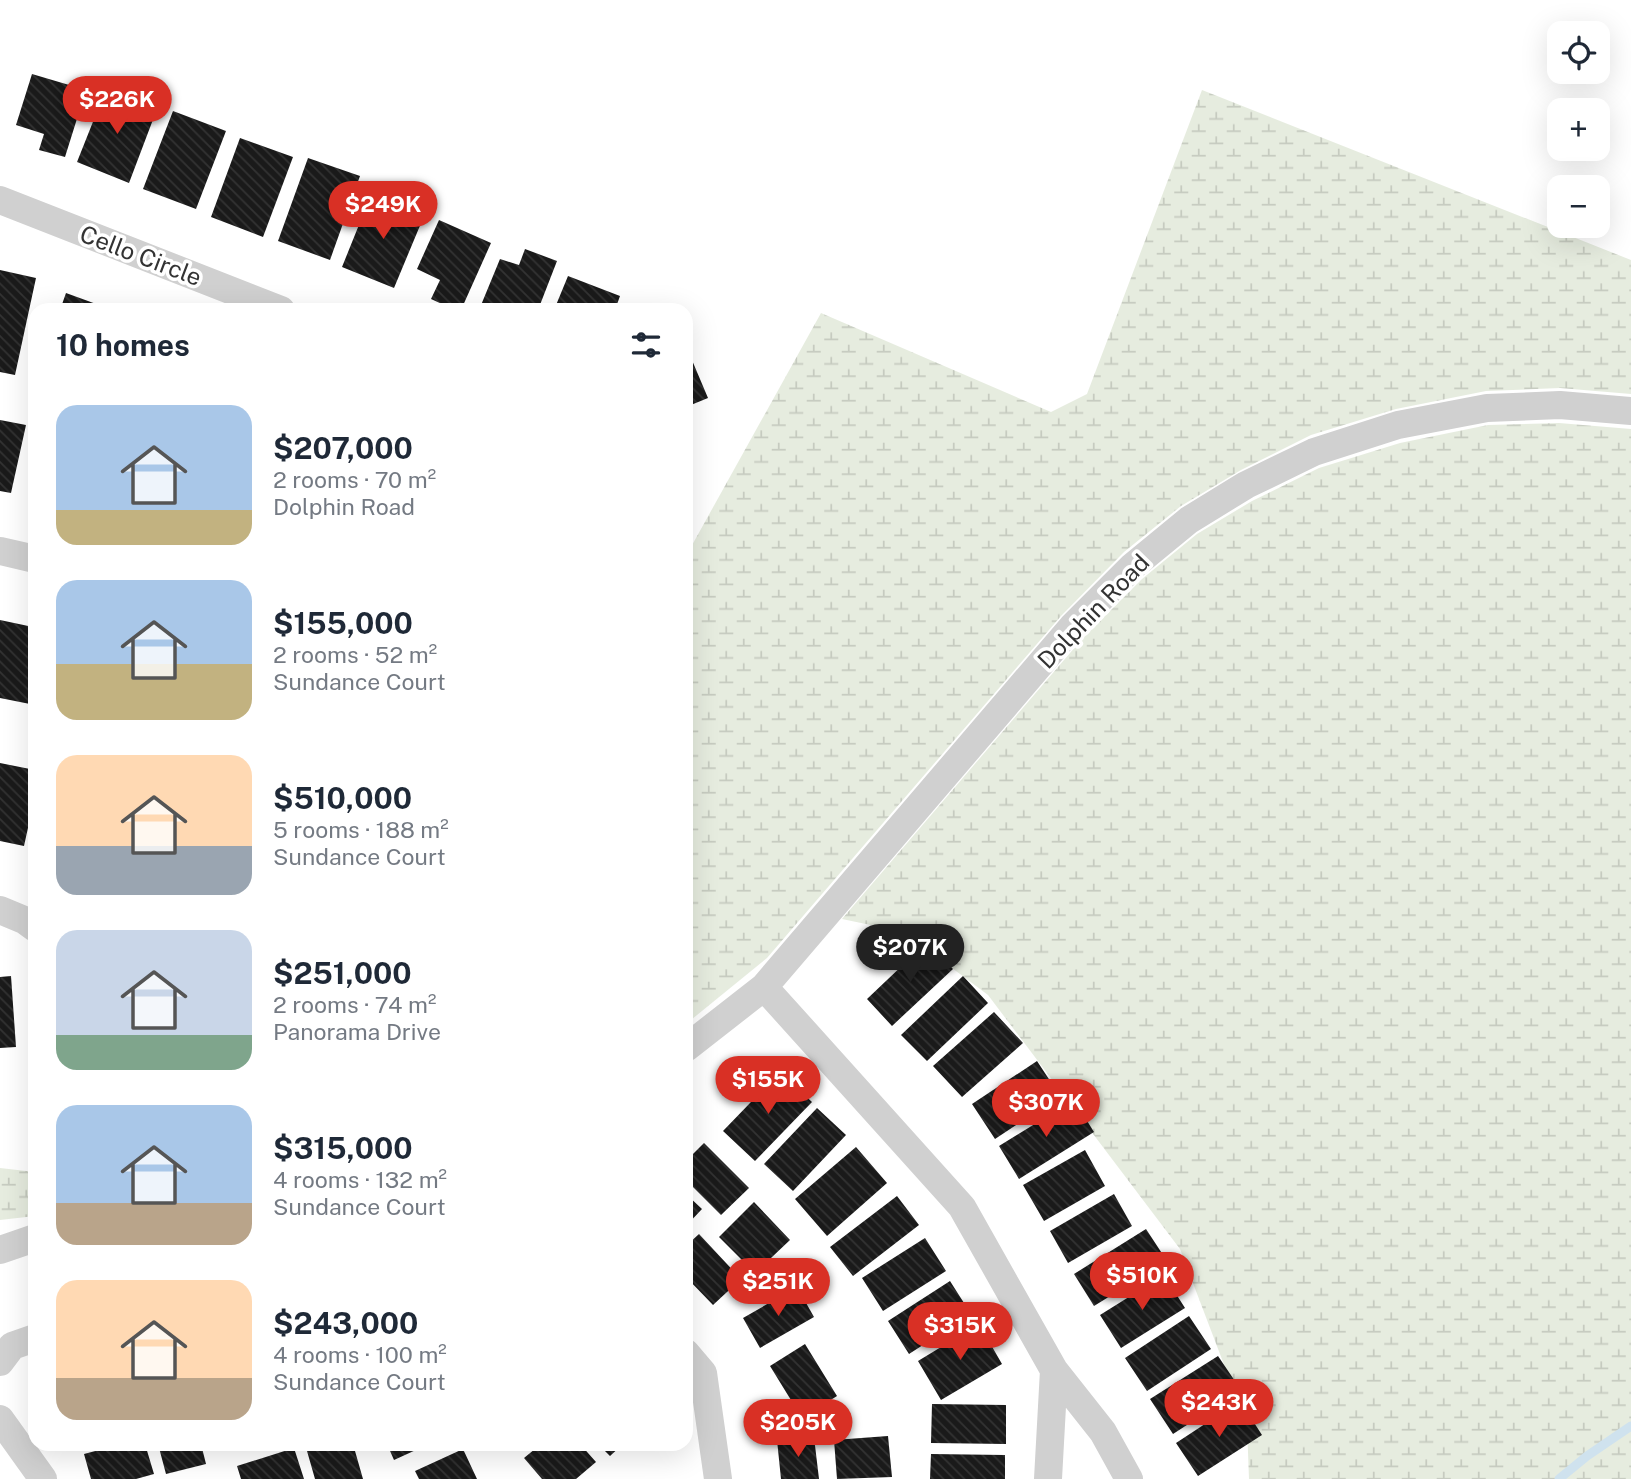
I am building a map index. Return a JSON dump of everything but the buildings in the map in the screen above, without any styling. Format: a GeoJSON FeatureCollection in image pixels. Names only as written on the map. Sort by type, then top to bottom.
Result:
{"type":"FeatureCollection","features":[{"type":"Feature","properties":{"kind":"street","name":"Cello Circle"},"geometry":{"type":"LineString","coordinates":[[0,200],[263,303]]}},
{"type":"Feature","properties":{"kind":"street","name":"Dolphin Road"},"geometry":{"type":"LineString","coordinates":[[693,1043],[764,987],[1072,627],[1133,566],[1189,520],[1246,485],[1314,452],[1398,425],[1487,408],[1560,405],[1631,411]]}},
{"type":"Feature","properties":{"kind":"street"},"geometry":{"type":"LineString","coordinates":[[0,551],[28,557]]}},
{"type":"Feature","properties":{"kind":"street"},"geometry":{"type":"LineString","coordinates":[[0,910],[28,923]]}},
{"type":"Feature","properties":{"kind":"street"},"geometry":{"type":"LineString","coordinates":[[764,987],[962,1208],[1054,1370],[1102,1432],[1129,1479]]}},
{"type":"Feature","properties":{"kind":"street"},"geometry":{"type":"LineString","coordinates":[[0,1250],[28,1240]]}},
{"type":"Feature","properties":{"kind":"street"},"geometry":{"type":"LineString","coordinates":[[0,1362],[12,1346],[28,1340]]}},
{"type":"Feature","properties":{"kind":"street"},"geometry":{"type":"LineString","coordinates":[[693,1361],[703,1373],[718,1479]]}},
{"type":"Feature","properties":{"kind":"street"},"geometry":{"type":"LineString","coordinates":[[1048,1479],[1054,1370]]}},
{"type":"Feature","properties":{"kind":"street"},"geometry":{"type":"LineString","coordinates":[[0,1419],[43,1479]]}},
{"type":"Feature","properties":{"kind":"green space"},"geometry":{"type":"Polygon","coordinates":[[[1202,90],[1547,227],[1547,238],[1575,238],[1631,260],[1631,394],[1560,388],[1486,391],[1396,409],[1311,435],[1241,470],[1181,506],[1124,552],[1061,616],[767,958],[693,1018],[693,543],[821,313],[1051,412],[1087,394],[1202,90]]]}},
{"type":"Feature","properties":{"kind":"green space"},"geometry":{"type":"Polygon","coordinates":[[[1559,423],[1631,429],[1631,1479],[1249,1479],[1247,1425],[1180,1249],[988,995],[904,932],[842,919],[1082,639],[1142,579],[1197,534],[1252,501],[1319,468],[1400,443],[1488,425],[1559,423]]]}},
{"type":"Feature","properties":{"kind":"green space"},"geometry":{"type":"Polygon","coordinates":[[[0,1168],[28,1171],[28,1217],[0,1220],[0,1168]]]}},
{"type":"Feature","properties":{"kind":"waterway"},"geometry":{"type":"LineString","coordinates":[[1559,1479],[1631,1426]]}}]}
